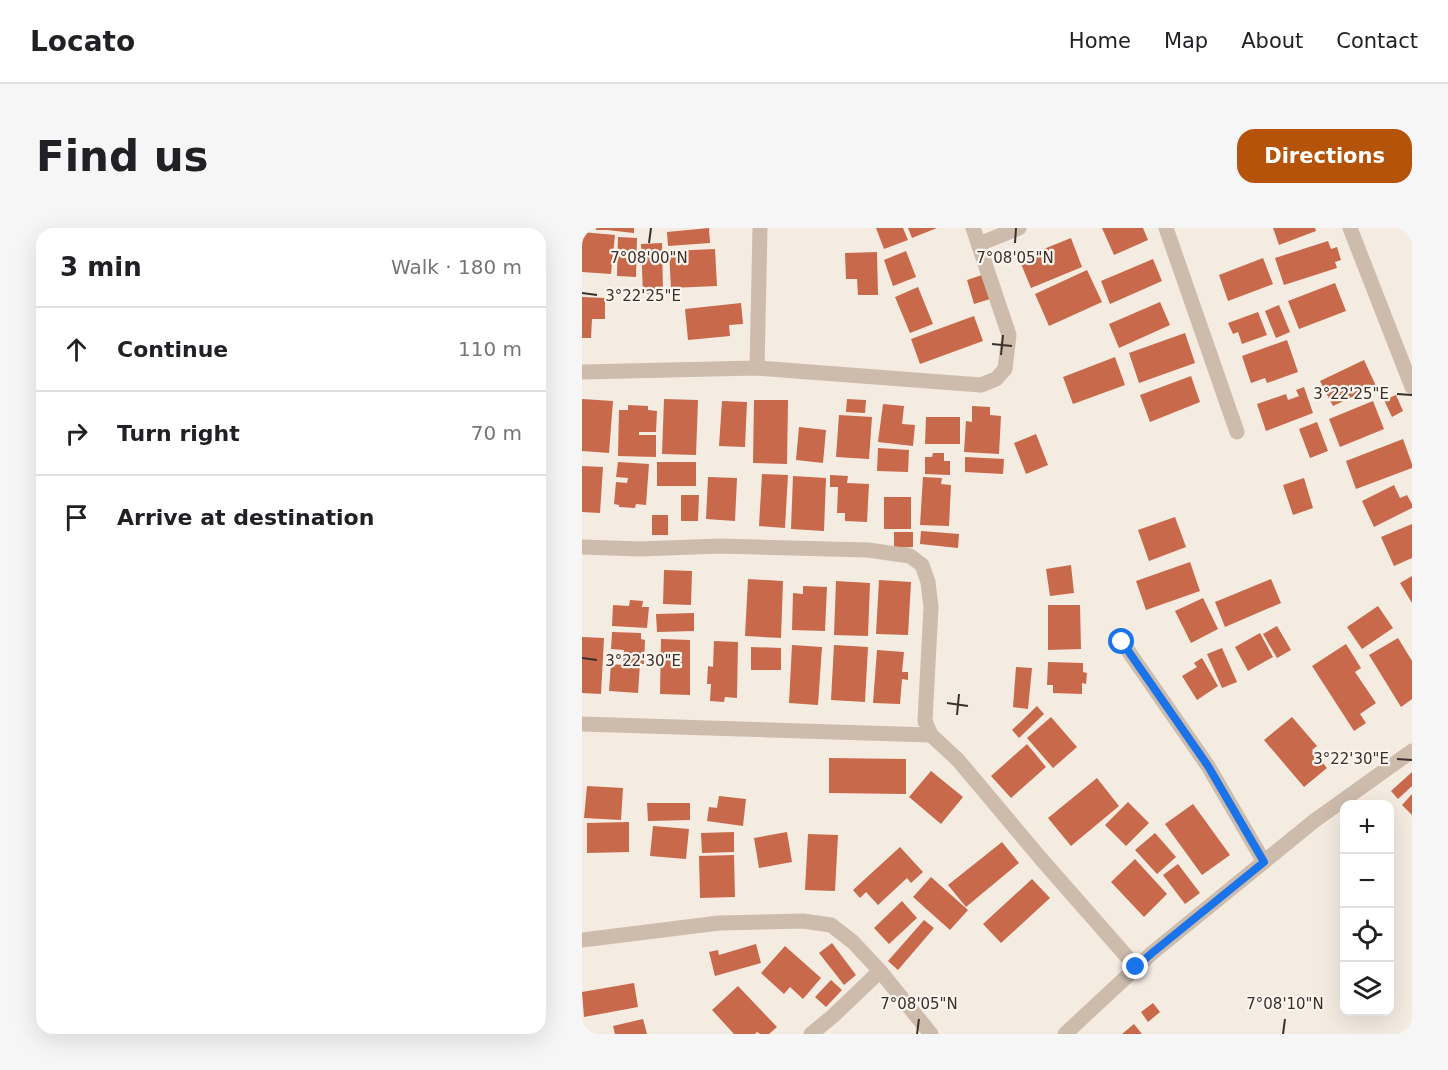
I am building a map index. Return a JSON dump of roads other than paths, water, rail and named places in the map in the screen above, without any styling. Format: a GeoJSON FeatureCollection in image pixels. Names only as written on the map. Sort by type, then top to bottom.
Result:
{"type":"FeatureCollection","features":[{"type":"Feature","properties":{"kind":"street"},"geometry":{"type":"LineString","coordinates":[[757,368],[760,228]]}},
{"type":"Feature","properties":{"kind":"street"},"geometry":{"type":"LineString","coordinates":[[582,372],[757,368],[981,385],[996,379],[1005,369],[1009,335],[973,228]]}},
{"type":"Feature","properties":{"kind":"street"},"geometry":{"type":"LineString","coordinates":[[979,244],[1019,228]]}},
{"type":"Feature","properties":{"kind":"street"},"geometry":{"type":"LineString","coordinates":[[1166,228],[1237,432]]}},
{"type":"Feature","properties":{"kind":"street"},"geometry":{"type":"LineString","coordinates":[[1350,228],[1412,387]]}},
{"type":"Feature","properties":{"kind":"street"},"geometry":{"type":"LineString","coordinates":[[582,547],[640,549],[720,546],[868,550],[910,555],[922,565],[928,582],[932,607],[925,721],[931,735],[958,760],[1136,967]]}},
{"type":"Feature","properties":{"kind":"street"},"geometry":{"type":"LineString","coordinates":[[1122,642],[1208,766],[1264,862]]}},
{"type":"Feature","properties":{"kind":"street"},"geometry":{"type":"LineString","coordinates":[[582,724],[931,735]]}},
{"type":"Feature","properties":{"kind":"street"},"geometry":{"type":"LineString","coordinates":[[1065,1034],[1152,953],[1314,821],[1412,751]]}},
{"type":"Feature","properties":{"kind":"street"},"geometry":{"type":"LineString","coordinates":[[582,940],[719,922],[803,921],[831,925],[853,942],[880,971],[931,1034]]}},
{"type":"Feature","properties":{"kind":"street"},"geometry":{"type":"LineString","coordinates":[[811,1034],[880,971]]}}]}
